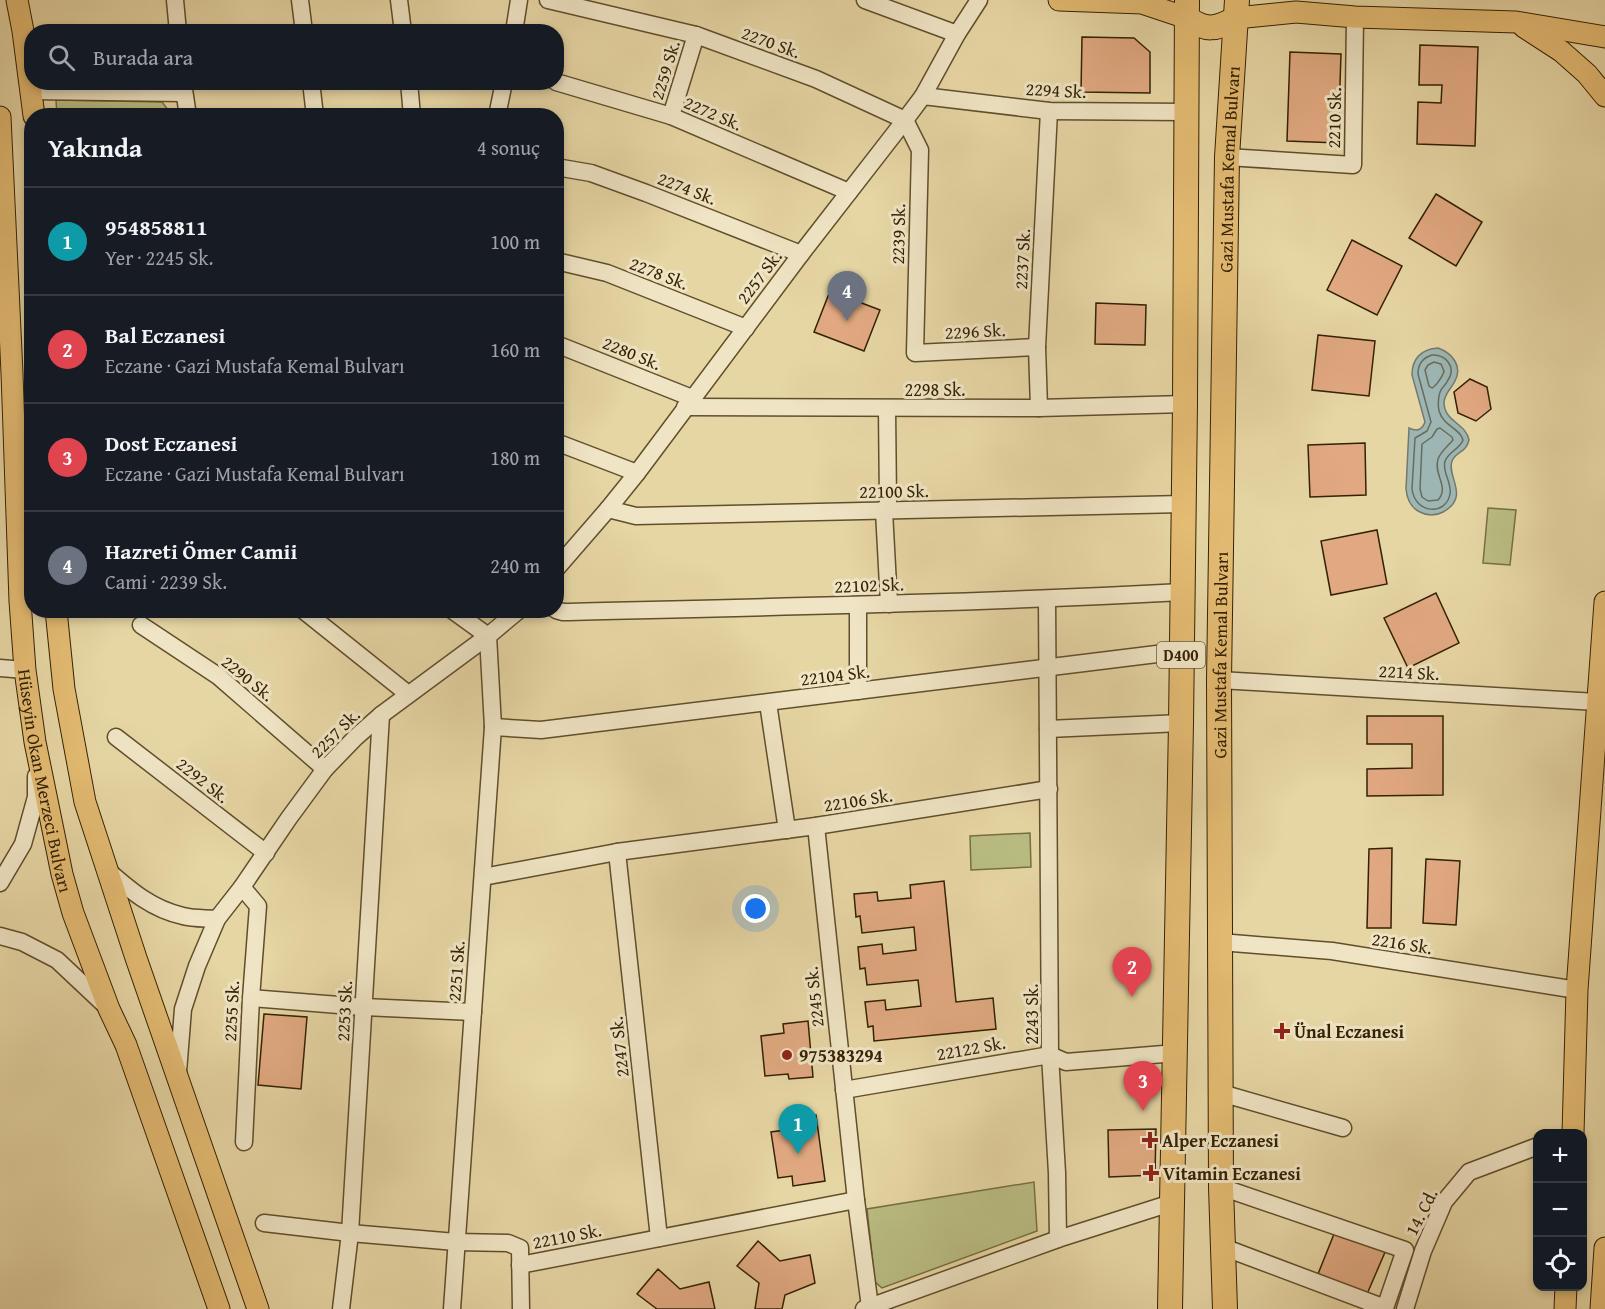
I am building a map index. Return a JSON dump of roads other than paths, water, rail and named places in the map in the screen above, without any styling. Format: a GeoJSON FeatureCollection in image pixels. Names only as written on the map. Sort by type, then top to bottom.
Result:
{"type":"FeatureCollection","features":[{"type":"Feature","properties":{"kind":"highway"},"geometry":{"type":"LineString","coordinates":[[1187,9],[1196,24],[1214,28],[1224,26],[1236,9]]}},
{"type":"Feature","properties":{"kind":"highway","name":"Gazi Mustafa Kemal Bulvarı"},"geometry":{"type":"LineString","coordinates":[[1170,1309],[1181,723],[1187,9]]}},
{"type":"Feature","properties":{"kind":"highway","name":"Gazi Mustafa Kemal Bulvarı"},"geometry":{"type":"LineString","coordinates":[[1225,1309],[1221,1187],[1219,680],[1227,156],[1236,9]]}},
{"type":"Feature","properties":{"kind":"main road"},"geometry":{"type":"LineString","coordinates":[[17,0],[24,39]]}},
{"type":"Feature","properties":{"kind":"main road"},"geometry":{"type":"LineString","coordinates":[[1059,0],[1142,3],[1187,9]]}},
{"type":"Feature","properties":{"kind":"main road"},"geometry":{"type":"LineString","coordinates":[[1236,9],[1355,17],[1516,22],[1605,37]]}},
{"type":"Feature","properties":{"kind":"main road"},"geometry":{"type":"LineString","coordinates":[[1516,22],[1561,51],[1587,74],[1605,96]]}},
{"type":"Feature","properties":{"kind":"main road"},"geometry":{"type":"LineString","coordinates":[[31,92],[33,108]]}},
{"type":"Feature","properties":{"kind":"main road","name":"Hüseyin Okan Merzeci Bulvarı"},"geometry":{"type":"LineString","coordinates":[[0,117],[4,271],[12,373],[20,601],[25,670],[35,742],[62,874],[73,913],[109,1009],[126,1045],[219,1309]]}},
{"type":"Feature","properties":{"kind":"main road"},"geometry":{"type":"LineString","coordinates":[[1572,1129],[1577,990],[1605,602]]}},
{"type":"Feature","properties":{"kind":"main road","name":"Hüseyin Okan Merzeci Bulvarı"},"geometry":{"type":"LineString","coordinates":[[57,618],[64,689],[85,802],[177,1080],[258,1309]]}},
{"type":"Feature","properties":{"kind":"main road"},"geometry":{"type":"LineString","coordinates":[[1601,1309],[1605,1248]]}},
{"type":"Feature","properties":{"kind":"main road"},"geometry":{"type":"LineString","coordinates":[[1565,1309],[1566,1291]]}},
{"type":"Feature","properties":{"kind":"street"},"geometry":{"type":"LineString","coordinates":[[175,0],[177,24]]}},
{"type":"Feature","properties":{"kind":"street"},"geometry":{"type":"LineString","coordinates":[[300,0],[303,24]]}},
{"type":"Feature","properties":{"kind":"street"},"geometry":{"type":"LineString","coordinates":[[399,0],[402,24]]}},
{"type":"Feature","properties":{"kind":"street"},"geometry":{"type":"LineString","coordinates":[[515,24],[519,0]]}},
{"type":"Feature","properties":{"kind":"street","name":"2270 Sk."},"geometry":{"type":"LineString","coordinates":[[548,0],[606,6],[696,35],[816,79],[905,120]]}},
{"type":"Feature","properties":{"kind":"street"},"geometry":{"type":"LineString","coordinates":[[865,0],[957,34]]}},
{"type":"Feature","properties":{"kind":"street","name":"2257 Sk."},"geometry":{"type":"LineString","coordinates":[[564,560],[636,473],[923,96],[957,34],[979,0]]}},
{"type":"Feature","properties":{"kind":"street","name":"2210 Sk."},"geometry":{"type":"LineString","coordinates":[[1227,156],[1353,165],[1355,17]]}},
{"type":"Feature","properties":{"kind":"street","name":"2259 Sk."},"geometry":{"type":"LineString","coordinates":[[670,116],[696,35]]}},
{"type":"Feature","properties":{"kind":"street","name":"2272 Sk."},"geometry":{"type":"LineString","coordinates":[[564,84],[670,116],[849,192]]}},
{"type":"Feature","properties":{"kind":"street"},"geometry":{"type":"LineString","coordinates":[[31,92],[107,90]]}},
{"type":"Feature","properties":{"kind":"street"},"geometry":{"type":"LineString","coordinates":[[183,90],[187,108]]}},
{"type":"Feature","properties":{"kind":"street"},"geometry":{"type":"LineString","coordinates":[[312,90],[314,108]]}},
{"type":"Feature","properties":{"kind":"street"},"geometry":{"type":"LineString","coordinates":[[410,90],[411,108]]}},
{"type":"Feature","properties":{"kind":"street"},"geometry":{"type":"LineString","coordinates":[[499,108],[502,90]]}},
{"type":"Feature","properties":{"kind":"street","name":"2294 Sk."},"geometry":{"type":"LineString","coordinates":[[923,96],[1049,111],[1187,112]]}},
{"type":"Feature","properties":{"kind":"street","name":"2237 Sk."},"geometry":{"type":"LineString","coordinates":[[1039,408],[1037,347],[1049,111]]}},
{"type":"Feature","properties":{"kind":"street","name":"2239 Sk."},"geometry":{"type":"LineString","coordinates":[[905,120],[920,150],[915,354]]}},
{"type":"Feature","properties":{"kind":"street","name":"2274 Sk."},"geometry":{"type":"LineString","coordinates":[[564,168],[591,173],[801,254]]}},
{"type":"Feature","properties":{"kind":"street","name":"2278 Sk."},"geometry":{"type":"LineString","coordinates":[[564,263],[607,273],[746,328]]}},
{"type":"Feature","properties":{"kind":"street","name":"2296 Sk."},"geometry":{"type":"LineString","coordinates":[[915,354],[1037,347]]}},
{"type":"Feature","properties":{"kind":"street","name":"2280 Sk."},"geometry":{"type":"LineString","coordinates":[[564,348],[689,403]]}},
{"type":"Feature","properties":{"kind":"street","name":"2298 Sk."},"geometry":{"type":"LineString","coordinates":[[689,403],[887,409],[1185,404]]}},
{"type":"Feature","properties":{"kind":"street"},"geometry":{"type":"LineString","coordinates":[[887,409],[888,503],[884,511],[889,604]]}},
{"type":"Feature","properties":{"kind":"street"},"geometry":{"type":"LineString","coordinates":[[564,445],[636,473]]}},
{"type":"Feature","properties":{"kind":"street","name":"22100 Sk."},"geometry":{"type":"LineString","coordinates":[[608,509],[636,516],[1183,504]]}},
{"type":"Feature","properties":{"kind":"street","name":"22102 Sk."},"geometry":{"type":"LineString","coordinates":[[564,612],[1047,599],[1182,592]]}},
{"type":"Feature","properties":{"kind":"street"},"geometry":{"type":"LineString","coordinates":[[1047,599],[1049,789]]}},
{"type":"Feature","properties":{"kind":"street"},"geometry":{"type":"LineString","coordinates":[[858,605],[858,692]]}},
{"type":"Feature","properties":{"kind":"street"},"geometry":{"type":"LineString","coordinates":[[313,618],[408,694]]}},
{"type":"Feature","properties":{"kind":"street"},"geometry":{"type":"LineString","coordinates":[[463,618],[488,636]]}},
{"type":"Feature","properties":{"kind":"street","name":"2257 Sk."},"geometry":{"type":"LineString","coordinates":[[177,1080],[183,1009],[197,966],[217,919],[289,818],[325,769],[356,736],[509,618]]}},
{"type":"Feature","properties":{"kind":"street","name":"2290 Sk."},"geometry":{"type":"LineString","coordinates":[[141,625],[218,676],[325,769]]}},
{"type":"Feature","properties":{"kind":"street","name":"2251 Sk."},"geometry":{"type":"LineString","coordinates":[[452,1309],[493,727],[488,636]]}},
{"type":"Feature","properties":{"kind":"street","name":"22104 Sk."},"geometry":{"type":"LineString","coordinates":[[493,727],[541,730],[1181,651]]}},
{"type":"Feature","properties":{"kind":"street"},"geometry":{"type":"LineString","coordinates":[[0,668],[25,670]]}},
{"type":"Feature","properties":{"kind":"street","name":"2214 Sk."},"geometry":{"type":"LineString","coordinates":[[1219,680],[1597,702]]}},
{"type":"Feature","properties":{"kind":"street"},"geometry":{"type":"LineString","coordinates":[[768,703],[787,830]]}},
{"type":"Feature","properties":{"kind":"street","name":"2253 Sk."},"geometry":{"type":"LineString","coordinates":[[341,1309],[350,1233],[381,715]]}},
{"type":"Feature","properties":{"kind":"street"},"geometry":{"type":"LineString","coordinates":[[1048,729],[1181,723]]}},
{"type":"Feature","properties":{"kind":"street","name":"2292 Sk."},"geometry":{"type":"LineString","coordinates":[[116,737],[266,853]]}},
{"type":"Feature","properties":{"kind":"street"},"geometry":{"type":"LineString","coordinates":[[0,883],[23,844],[36,797],[35,742]]}},
{"type":"Feature","properties":{"kind":"street","name":"22106 Sk."},"geometry":{"type":"LineString","coordinates":[[483,876],[617,852],[816,826],[1049,789]]}},
{"type":"Feature","properties":{"kind":"street","name":"2243 Sk."},"geometry":{"type":"LineString","coordinates":[[1049,789],[1050,1055],[1057,1173],[1058,1239]]}},
{"type":"Feature","properties":{"kind":"street","name":"2245 Sk."},"geometry":{"type":"LineString","coordinates":[[816,826],[867,1308]]}},
{"type":"Feature","properties":{"kind":"street","name":"2247 Sk."},"geometry":{"type":"LineString","coordinates":[[617,852],[659,1238]]}},
{"type":"Feature","properties":{"kind":"street"},"geometry":{"type":"LineString","coordinates":[[107,870],[136,895],[161,909],[185,917],[217,919]]}},
{"type":"Feature","properties":{"kind":"street","name":"2255 Sk."},"geometry":{"type":"LineString","coordinates":[[242,887],[258,906],[244,1142]]}},
{"type":"Feature","properties":{"kind":"street"},"geometry":{"type":"LineString","coordinates":[[0,936],[22,942],[57,960],[109,1009]]}},
{"type":"Feature","properties":{"kind":"street","name":"2216 Sk."},"geometry":{"type":"LineString","coordinates":[[1220,942],[1332,951],[1577,990]]}},
{"type":"Feature","properties":{"kind":"street"},"geometry":{"type":"LineString","coordinates":[[251,998],[364,1007],[472,1012]]}},
{"type":"Feature","properties":{"kind":"street","name":"22122 Sk."},"geometry":{"type":"LineString","coordinates":[[844,1090],[1050,1055],[1066,1062],[1176,1053]]}},
{"type":"Feature","properties":{"kind":"street"},"geometry":{"type":"LineString","coordinates":[[1221,1093],[1343,1128]]}},
{"type":"Feature","properties":{"kind":"street","name":"14. Cd."},"geometry":{"type":"LineString","coordinates":[[1405,1309],[1423,1251],[1443,1202],[1469,1172],[1533,1148]]}},
{"type":"Feature","properties":{"kind":"street"},"geometry":{"type":"LineString","coordinates":[[1221,1187],[1405,1250],[1385,1308],[1223,1247]]}},
{"type":"Feature","properties":{"kind":"street","name":"22110 Sk."},"geometry":{"type":"LineString","coordinates":[[264,1223],[456,1242],[508,1243],[520,1248],[520,1265],[856,1200]]}},
{"type":"Feature","properties":{"kind":"street"},"geometry":{"type":"LineString","coordinates":[[867,1308],[1058,1239],[1171,1203]]}},
{"type":"Feature","properties":{"kind":"street"},"geometry":{"type":"LineString","coordinates":[[520,1265],[521,1309]]}},
{"type":"Feature","properties":{"kind":"water"},"geometry":{"type":"Polygon","coordinates":[[[1438,348],[1452,357],[1458,370],[1444,402],[1445,409],[1447,414],[1464,430],[1469,440],[1466,447],[1452,461],[1451,467],[1457,493],[1455,500],[1443,512],[1432,515],[1423,513],[1412,506],[1406,489],[1409,428],[1419,430],[1425,422],[1412,369],[1422,353],[1438,348]]]}},
{"type":"Feature","properties":{"kind":"place","name":"Hazreti Ömer Camii"},"geometry":{"type":"Point","coordinates":[847,321]}},
{"type":"Feature","properties":{"kind":"place","name":"Bal Eczanesi"},"geometry":{"type":"Point","coordinates":[1132,997]}},
{"type":"Feature","properties":{"kind":"place","name":"Ünal Eczanesi"},"geometry":{"type":"Point","coordinates":[1282,1031]}},
{"type":"Feature","properties":{"kind":"place","name":"975383294"},"geometry":{"type":"Point","coordinates":[787,1055]}},
{"type":"Feature","properties":{"kind":"place","name":"Dost Eczanesi"},"geometry":{"type":"Point","coordinates":[1143,1111]}},
{"type":"Feature","properties":{"kind":"place","name":"Alper Eczanesi"},"geometry":{"type":"Point","coordinates":[1150,1140]}},
{"type":"Feature","properties":{"kind":"place","name":"954858811"},"geometry":{"type":"Point","coordinates":[798,1154]}},
{"type":"Feature","properties":{"kind":"place","name":"Vitamin Eczanesi"},"geometry":{"type":"Point","coordinates":[1151,1173]}}]}
